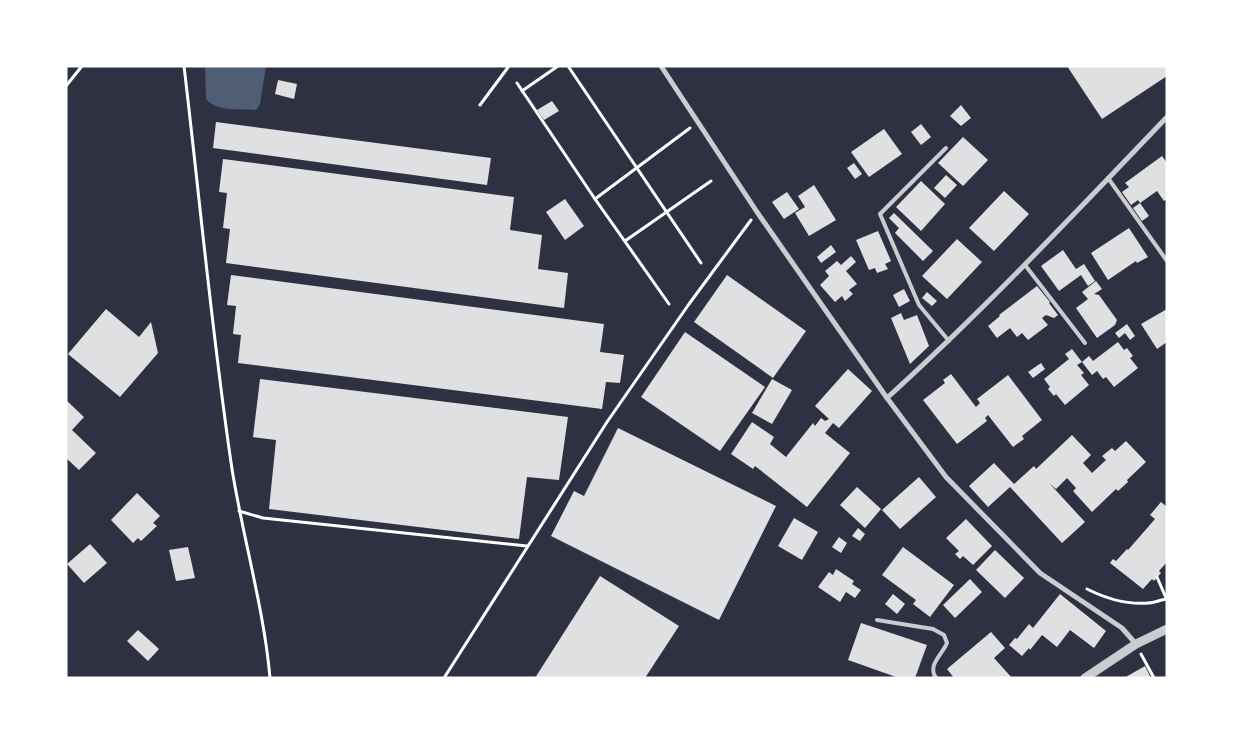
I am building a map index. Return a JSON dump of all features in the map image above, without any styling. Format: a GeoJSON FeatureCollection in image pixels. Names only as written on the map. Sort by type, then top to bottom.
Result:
{"type":"FeatureCollection","features":[{"type":"Feature","properties":{"kind":"street"},"geometry":{"type":"LineString","coordinates":[[661,66],[757,212],[887,398],[946,477],[1040,573],[1122,628],[1136,644]]}},
{"type":"Feature","properties":{"kind":"street"},"geometry":{"type":"LineString","coordinates":[[887,398],[949,341],[1025,265],[1167,117]]}},
{"type":"Feature","properties":{"kind":"street"},"geometry":{"type":"LineString","coordinates":[[1086,678],[1136,644],[1167,629]]}},
{"type":"Feature","properties":{"kind":"lane"},"geometry":{"type":"LineString","coordinates":[[946,148],[880,214],[919,305],[949,341]]}},
{"type":"Feature","properties":{"kind":"lane"},"geometry":{"type":"LineString","coordinates":[[1108,178],[1167,261]]}},
{"type":"Feature","properties":{"kind":"lane"},"geometry":{"type":"LineString","coordinates":[[1025,265],[1084,344]]}},
{"type":"Feature","properties":{"kind":"lane"},"geometry":{"type":"LineString","coordinates":[[877,620],[933,629],[944,635],[947,643],[943,653],[933,664],[932,673],[936,678]]}},
{"type":"Feature","properties":{"kind":"path"},"geometry":{"type":"LineString","coordinates":[[66,86],[82,66]]}},
{"type":"Feature","properties":{"kind":"path"},"geometry":{"type":"LineString","coordinates":[[184,66],[218,372],[238,511],[262,623],[270,678]]}},
{"type":"Feature","properties":{"kind":"path"},"geometry":{"type":"LineString","coordinates":[[480,105],[509,66]]}},
{"type":"Feature","properties":{"kind":"path"},"geometry":{"type":"LineString","coordinates":[[522,91],[558,66]]}},
{"type":"Feature","properties":{"kind":"path"},"geometry":{"type":"LineString","coordinates":[[568,66],[701,263]]}},
{"type":"Feature","properties":{"kind":"path"},"geometry":{"type":"LineString","coordinates":[[517,83],[669,304]]}},
{"type":"Feature","properties":{"kind":"path"},"geometry":{"type":"LineString","coordinates":[[595,199],[699,122]]}},
{"type":"Feature","properties":{"kind":"path"},"geometry":{"type":"LineString","coordinates":[[625,241],[711,182]]}},
{"type":"Feature","properties":{"kind":"path"},"geometry":{"type":"LineString","coordinates":[[444,678],[606,422],[689,304],[757,212]]}},
{"type":"Feature","properties":{"kind":"path"},"geometry":{"type":"LineString","coordinates":[[238,511],[263,518],[527,546]]}},
{"type":"Feature","properties":{"kind":"path"},"geometry":{"type":"LineString","coordinates":[[1079,585],[1109,599],[1151,604],[1166,599],[1157,578]]}},
{"type":"Feature","properties":{"kind":"path"},"geometry":{"type":"LineString","coordinates":[[1136,644],[1154,678]]}},
{"type":"Feature","properties":{"kind":"water"},"geometry":{"type":"Polygon","coordinates":[[[205,66],[266,66],[260,104],[256,110],[222,108],[210,103],[206,99],[205,66]]]}},
{"type":"Feature","properties":{"kind":"building"},"geometry":{"type":"Polygon","coordinates":[[[1067,66],[1167,66],[1167,76],[1102,119],[1067,66]]]}},
{"type":"Feature","properties":{"kind":"building"},"geometry":{"type":"Polygon","coordinates":[[[278,80],[297,84],[294,99],[275,94],[278,80]]]}},
{"type":"Feature","properties":{"kind":"building"},"geometry":{"type":"Polygon","coordinates":[[[552,101],[559,111],[544,120],[537,110],[552,101]]]}},
{"type":"Feature","properties":{"kind":"building"},"geometry":{"type":"Polygon","coordinates":[[[961,105],[971,118],[961,126],[950,116],[961,105]]]}},
{"type":"Feature","properties":{"kind":"building"},"geometry":{"type":"Polygon","coordinates":[[[216,122],[491,158],[487,185],[213,148],[216,122]]]}},
{"type":"Feature","properties":{"kind":"building"},"geometry":{"type":"Polygon","coordinates":[[[921,124],[931,137],[921,145],[911,132],[921,124]]]}},
{"type":"Feature","properties":{"kind":"building"},"geometry":{"type":"Polygon","coordinates":[[[884,129],[902,154],[869,177],[851,152],[884,129]]]}},
{"type":"Feature","properties":{"kind":"building"},"geometry":{"type":"Polygon","coordinates":[[[963,137],[988,160],[963,186],[938,163],[963,137]]]}},
{"type":"Feature","properties":{"kind":"building"},"geometry":{"type":"Polygon","coordinates":[[[1162,156],[1167,163],[1167,199],[1164,201],[1157,191],[1140,203],[1138,200],[1131,205],[1122,192],[1129,187],[1125,183],[1162,156]]]}},
{"type":"Feature","properties":{"kind":"building"},"geometry":{"type":"Polygon","coordinates":[[[223,159],[514,197],[510,230],[542,235],[538,269],[568,273],[564,308],[226,263],[230,229],[223,228],[227,193],[219,192],[223,159]]]}},
{"type":"Feature","properties":{"kind":"building"},"geometry":{"type":"Polygon","coordinates":[[[854,163],[862,174],[855,179],[847,168],[854,163]]]}},
{"type":"Feature","properties":{"kind":"building"},"geometry":{"type":"Polygon","coordinates":[[[946,175],[957,185],[945,198],[934,188],[946,175]]]}},
{"type":"Feature","properties":{"kind":"building"},"geometry":{"type":"Polygon","coordinates":[[[921,181],[945,204],[921,231],[896,207],[921,181]]]}},
{"type":"Feature","properties":{"kind":"building"},"geometry":{"type":"Polygon","coordinates":[[[814,185],[836,220],[809,236],[795,213],[805,207],[798,196],[814,185]]]}},
{"type":"Feature","properties":{"kind":"building"},"geometry":{"type":"Polygon","coordinates":[[[1004,191],[1029,214],[994,251],[969,228],[1004,191]]]}},
{"type":"Feature","properties":{"kind":"building"},"geometry":{"type":"Polygon","coordinates":[[[787,192],[799,209],[784,219],[772,202],[787,192]]]}},
{"type":"Feature","properties":{"kind":"building"},"geometry":{"type":"Polygon","coordinates":[[[565,199],[584,226],[565,240],[546,212],[565,199]]]}},
{"type":"Feature","properties":{"kind":"building"},"geometry":{"type":"Polygon","coordinates":[[[1140,203],[1149,216],[1142,221],[1133,208],[1140,203]]]}},
{"type":"Feature","properties":{"kind":"building"},"geometry":{"type":"Polygon","coordinates":[[[894,213],[933,251],[923,261],[895,233],[899,228],[889,218],[894,213]]]}},
{"type":"Feature","properties":{"kind":"building"},"geometry":{"type":"Polygon","coordinates":[[[1129,228],[1148,257],[1137,263],[1136,261],[1108,280],[1091,253],[1129,228]]]}},
{"type":"Feature","properties":{"kind":"building"},"geometry":{"type":"Polygon","coordinates":[[[878,231],[891,261],[885,264],[888,269],[877,273],[875,268],[869,270],[856,240],[878,231]]]}},
{"type":"Feature","properties":{"kind":"building"},"geometry":{"type":"Polygon","coordinates":[[[957,239],[982,262],[947,299],[922,276],[957,239]]]}},
{"type":"Feature","properties":{"kind":"building"},"geometry":{"type":"Polygon","coordinates":[[[831,245],[836,252],[821,263],[817,257],[831,245]]]}},
{"type":"Feature","properties":{"kind":"building"},"geometry":{"type":"Polygon","coordinates":[[[1063,250],[1076,269],[1084,264],[1095,281],[1088,286],[1081,275],[1059,291],[1041,266],[1063,250]]]}},
{"type":"Feature","properties":{"kind":"building"},"geometry":{"type":"Polygon","coordinates":[[[851,256],[856,262],[846,271],[857,284],[849,290],[853,294],[845,301],[842,296],[835,302],[820,285],[829,276],[825,271],[837,261],[841,265],[851,256]]]}},
{"type":"Feature","properties":{"kind":"building"},"geometry":{"type":"Polygon","coordinates":[[[231,275],[604,324],[600,352],[624,355],[620,383],[606,382],[602,409],[238,363],[241,335],[233,334],[236,306],[227,305],[231,275]]]}},
{"type":"Feature","properties":{"kind":"building"},"geometry":{"type":"Polygon","coordinates":[[[727,275],[806,331],[773,378],[694,322],[727,275]]]}},
{"type":"Feature","properties":{"kind":"building"},"geometry":{"type":"Polygon","coordinates":[[[1096,281],[1102,289],[1094,294],[1099,295],[1117,320],[1115,325],[1097,338],[1076,308],[1088,299],[1082,292],[1096,281]]]}},
{"type":"Feature","properties":{"kind":"building"},"geometry":{"type":"Polygon","coordinates":[[[1037,286],[1058,315],[1054,318],[1046,315],[1042,318],[1048,325],[1028,340],[1022,333],[1017,337],[1010,328],[997,338],[988,326],[999,315],[1037,286]]]}},
{"type":"Feature","properties":{"kind":"building"},"geometry":{"type":"Polygon","coordinates":[[[904,289],[910,301],[899,307],[893,295],[904,289]]]}},
{"type":"Feature","properties":{"kind":"building"},"geometry":{"type":"Polygon","coordinates":[[[927,292],[937,301],[932,306],[922,298],[927,292]]]}},
{"type":"Feature","properties":{"kind":"building"},"geometry":{"type":"Polygon","coordinates":[[[106,309],[139,337],[151,322],[158,353],[120,397],[68,354],[106,309]]]}},
{"type":"Feature","properties":{"kind":"building"},"geometry":{"type":"Polygon","coordinates":[[[1167,309],[1167,342],[1157,349],[1141,324],[1167,309]]]}},
{"type":"Feature","properties":{"kind":"building"},"geometry":{"type":"Polygon","coordinates":[[[901,313],[904,320],[917,315],[929,346],[910,364],[891,318],[901,313]]]}},
{"type":"Feature","properties":{"kind":"building"},"geometry":{"type":"Polygon","coordinates":[[[1127,324],[1135,336],[1130,340],[1125,333],[1119,338],[1115,333],[1127,324]]]}},
{"type":"Feature","properties":{"kind":"building"},"geometry":{"type":"Polygon","coordinates":[[[685,332],[765,387],[720,451],[641,397],[685,332]]]}},
{"type":"Feature","properties":{"kind":"building"},"geometry":{"type":"Polygon","coordinates":[[[1118,342],[1124,350],[1127,348],[1133,356],[1130,358],[1138,368],[1114,387],[1106,377],[1103,379],[1097,371],[1092,375],[1082,362],[1089,356],[1093,361],[1118,342]]]}},
{"type":"Feature","properties":{"kind":"building"},"geometry":{"type":"Polygon","coordinates":[[[1072,349],[1082,362],[1077,365],[1084,373],[1081,375],[1089,385],[1065,405],[1056,394],[1054,396],[1048,389],[1050,387],[1044,379],[1069,359],[1065,354],[1072,349]]]}},
{"type":"Feature","properties":{"kind":"building"},"geometry":{"type":"Polygon","coordinates":[[[1041,363],[1045,369],[1033,378],[1028,372],[1041,363]]]}},
{"type":"Feature","properties":{"kind":"building"},"geometry":{"type":"Polygon","coordinates":[[[848,369],[872,391],[839,428],[833,423],[825,433],[850,453],[807,507],[755,466],[753,469],[731,454],[752,422],[774,437],[770,444],[786,457],[813,423],[815,426],[821,418],[825,421],[829,419],[815,406],[848,369]]]}},
{"type":"Feature","properties":{"kind":"building"},"geometry":{"type":"Polygon","coordinates":[[[951,374],[976,407],[980,403],[977,399],[1008,375],[1042,420],[1022,436],[1024,439],[1013,447],[988,415],[985,418],[987,421],[957,444],[923,400],[945,383],[943,380],[951,374]]]}},
{"type":"Feature","properties":{"kind":"building"},"geometry":{"type":"Polygon","coordinates":[[[260,379],[568,417],[559,480],[527,477],[519,539],[269,509],[276,440],[253,437],[260,379]]]}},
{"type":"Feature","properties":{"kind":"building"},"geometry":{"type":"Polygon","coordinates":[[[772,379],[792,390],[772,424],[752,413],[772,379]]]}},
{"type":"Feature","properties":{"kind":"building"},"geometry":{"type":"Polygon","coordinates":[[[66,400],[84,417],[72,430],[96,453],[79,470],[66,458],[66,400]]]}},
{"type":"Feature","properties":{"kind":"building"},"geometry":{"type":"Polygon","coordinates":[[[618,428],[776,506],[719,620],[551,536],[574,491],[584,496],[618,428]]]}},
{"type":"Feature","properties":{"kind":"building"},"geometry":{"type":"Polygon","coordinates":[[[1072,435],[1091,455],[1083,463],[1092,473],[1106,460],[1102,456],[1112,448],[1115,451],[1126,441],[1146,462],[1127,480],[1128,482],[1118,491],[1116,489],[1092,512],[1073,491],[1076,488],[1067,478],[1056,489],[1050,484],[1085,522],[1062,543],[1010,487],[988,507],[969,486],[994,463],[1014,484],[1034,466],[1036,469],[1072,435]]]}},
{"type":"Feature","properties":{"kind":"building"},"geometry":{"type":"Polygon","coordinates":[[[919,477],[936,497],[900,529],[882,510],[919,477]]]}},
{"type":"Feature","properties":{"kind":"building"},"geometry":{"type":"Polygon","coordinates":[[[857,487],[881,509],[865,528],[840,505],[857,487]]]}},
{"type":"Feature","properties":{"kind":"building"},"geometry":{"type":"Polygon","coordinates":[[[137,493],[160,516],[153,523],[157,526],[141,541],[138,538],[133,543],[111,520],[137,493]]]}},
{"type":"Feature","properties":{"kind":"building"},"geometry":{"type":"Polygon","coordinates":[[[1161,502],[1167,507],[1167,562],[1159,571],[1161,573],[1154,581],[1152,579],[1143,589],[1110,563],[1113,559],[1116,561],[1128,550],[1155,519],[1150,515],[1161,502]]]}},
{"type":"Feature","properties":{"kind":"building"},"geometry":{"type":"Polygon","coordinates":[[[794,518],[818,532],[802,560],[778,546],[794,518]]]}},
{"type":"Feature","properties":{"kind":"building"},"geometry":{"type":"Polygon","coordinates":[[[966,519],[992,546],[973,565],[963,556],[960,559],[955,554],[959,551],[946,538],[966,519]]]}},
{"type":"Feature","properties":{"kind":"building"},"geometry":{"type":"Polygon","coordinates":[[[858,528],[865,534],[860,541],[852,536],[858,528]]]}},
{"type":"Feature","properties":{"kind":"building"},"geometry":{"type":"Polygon","coordinates":[[[839,537],[847,543],[841,553],[832,547],[839,537]]]}},
{"type":"Feature","properties":{"kind":"building"},"geometry":{"type":"Polygon","coordinates":[[[90,544],[107,563],[84,583],[67,564],[90,544]]]}},
{"type":"Feature","properties":{"kind":"building"},"geometry":{"type":"Polygon","coordinates":[[[188,547],[195,578],[176,581],[169,550],[188,547]]]}},
{"type":"Feature","properties":{"kind":"building"},"geometry":{"type":"Polygon","coordinates":[[[903,547],[954,585],[930,617],[913,604],[916,600],[882,575],[903,547]]]}},
{"type":"Feature","properties":{"kind":"building"},"geometry":{"type":"Polygon","coordinates":[[[995,550],[1024,578],[1005,598],[976,570],[995,550]]]}},
{"type":"Feature","properties":{"kind":"building"},"geometry":{"type":"Polygon","coordinates":[[[836,569],[854,581],[852,584],[861,590],[855,598],[846,592],[840,602],[818,587],[829,572],[833,575],[836,569]]]}},
{"type":"Feature","properties":{"kind":"building"},"geometry":{"type":"Polygon","coordinates":[[[600,576],[679,626],[645,678],[535,678],[600,576]]]}},
{"type":"Feature","properties":{"kind":"building"},"geometry":{"type":"Polygon","coordinates":[[[970,579],[982,592],[955,618],[943,605],[970,579]]]}},
{"type":"Feature","properties":{"kind":"building"},"geometry":{"type":"Polygon","coordinates":[[[893,594],[905,604],[897,614],[885,604],[893,594]]]}},
{"type":"Feature","properties":{"kind":"building"},"geometry":{"type":"Polygon","coordinates":[[[1060,594],[1106,631],[1094,648],[1070,630],[1057,647],[1042,635],[1030,650],[1029,648],[1022,656],[1009,645],[1015,638],[1017,639],[1029,624],[1033,628],[1060,594]]]}},
{"type":"Feature","properties":{"kind":"building"},"geometry":{"type":"Polygon","coordinates":[[[861,623],[927,645],[915,678],[899,678],[848,660],[861,623]]]}},
{"type":"Feature","properties":{"kind":"building"},"geometry":{"type":"Polygon","coordinates":[[[138,630],[159,649],[148,661],[127,641],[138,630]]]}},
{"type":"Feature","properties":{"kind":"building"},"geometry":{"type":"Polygon","coordinates":[[[991,632],[1005,648],[994,658],[1012,678],[954,678],[947,669],[991,632]]]}},
{"type":"Feature","properties":{"kind":"building"},"geometry":{"type":"Polygon","coordinates":[[[1145,666],[1151,678],[1124,678],[1145,666]]]}}]}
